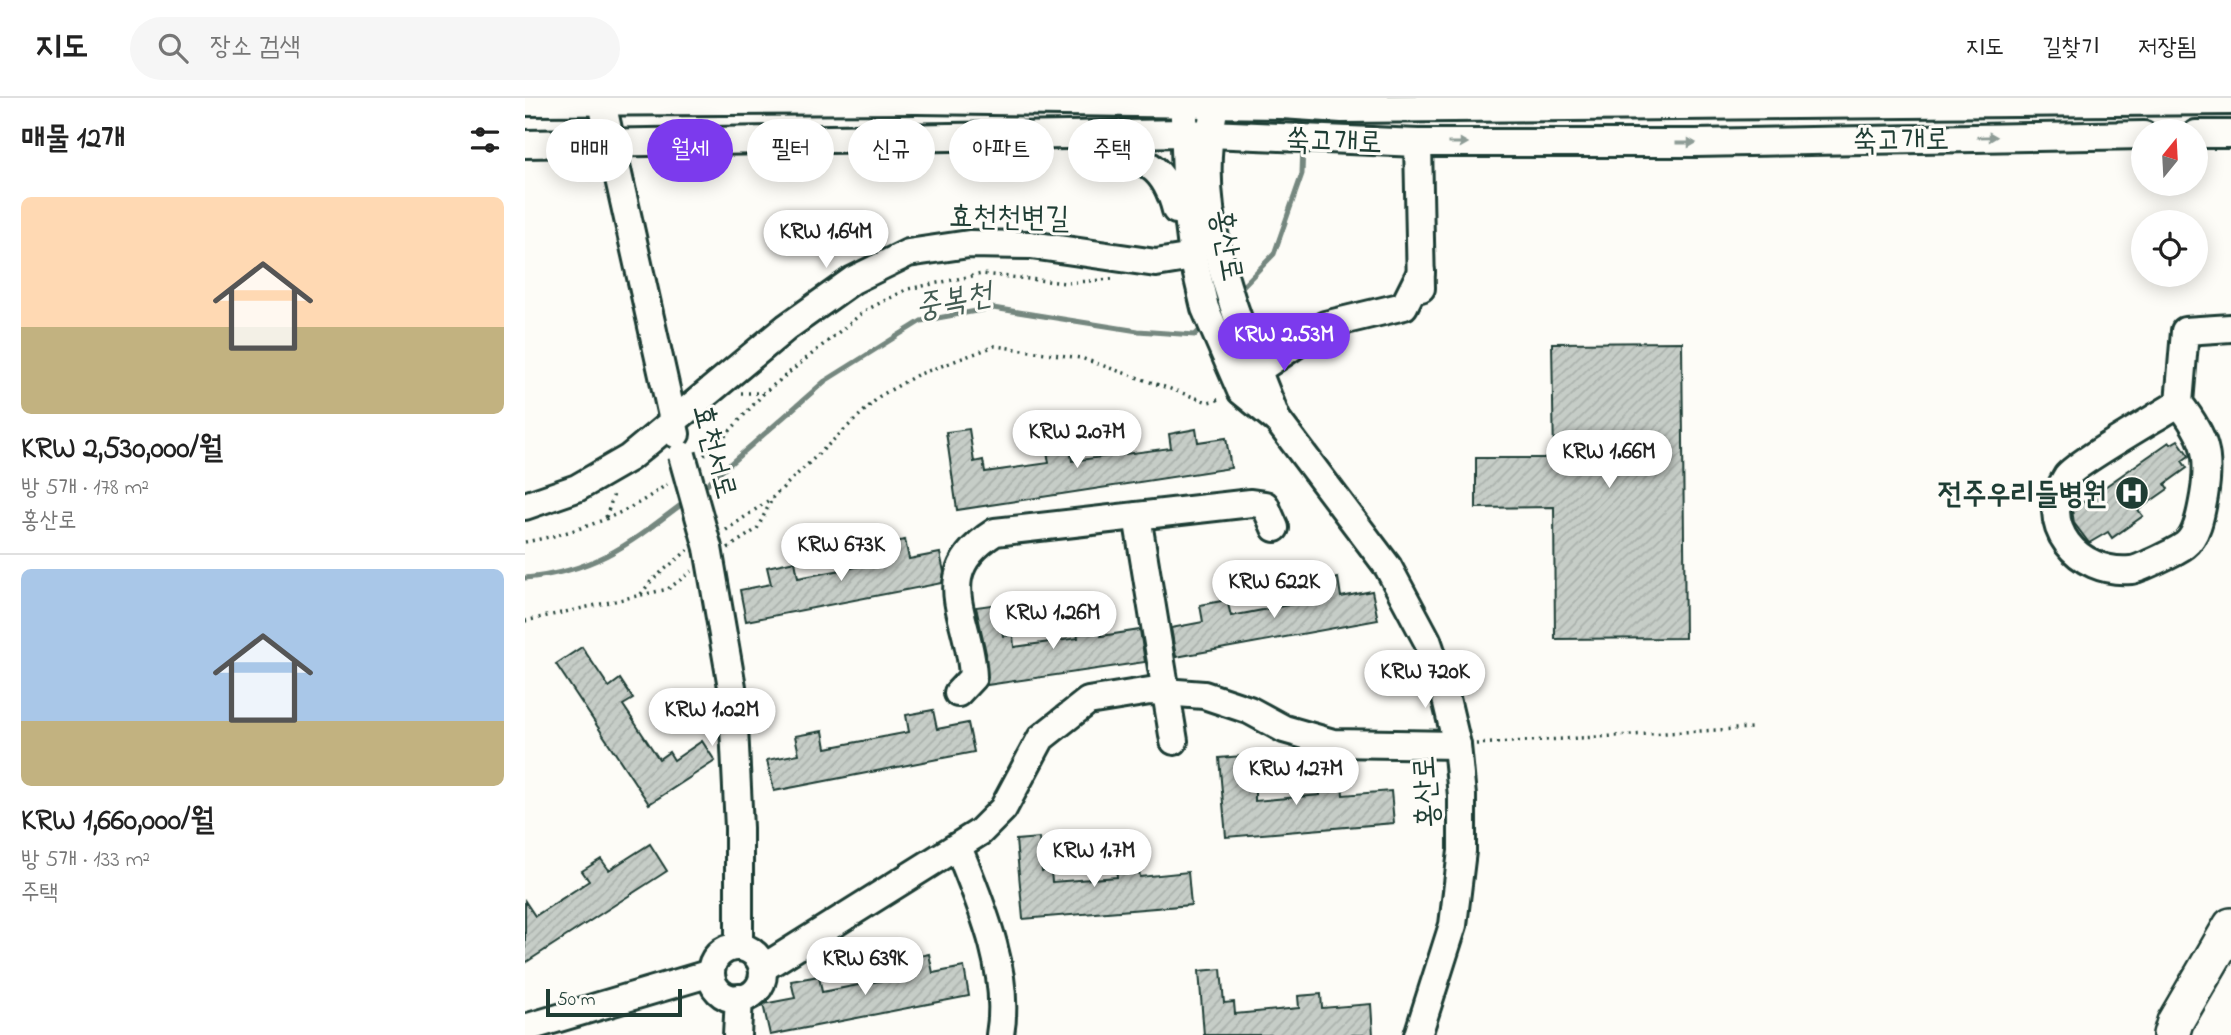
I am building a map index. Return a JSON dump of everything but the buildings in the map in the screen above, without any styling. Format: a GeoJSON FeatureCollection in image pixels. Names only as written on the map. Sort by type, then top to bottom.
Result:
{"type":"FeatureCollection","features":[{"type":"Feature","properties":{"kind":"main road"},"geometry":{"type":"LineString","coordinates":[[2171,1035],[2175,1022],[2231,926]]}},
{"type":"Feature","properties":{"kind":"street","name":"쑥고개로"},"geometry":{"type":"LineString","coordinates":[[525,102],[602,99],[1109,100],[1278,103],[1342,109],[1685,102],[2231,101]]}},
{"type":"Feature","properties":{"kind":"street","name":"효천서로"},"geometry":{"type":"LineString","coordinates":[[602,99],[606,119]]}},
{"type":"Feature","properties":{"kind":"street","name":"홍산로"},"geometry":{"type":"LineString","coordinates":[[1183,101],[1197,134],[1211,214],[1204,265]]}},
{"type":"Feature","properties":{"kind":"street","name":"홍산로"},"geometry":{"type":"LineString","coordinates":[[1216,102],[1197,134],[1187,208],[1204,265],[1236,348],[1241,391],[1278,421],[1388,567],[1427,640],[1444,690],[1457,746],[1462,796],[1462,851],[1453,925],[1418,1035]]}},
{"type":"Feature","properties":{"kind":"street","name":"쑥고개로"},"geometry":{"type":"LineString","coordinates":[[1155,134],[1418,143],[1695,143],[2131,135]]}},
{"type":"Feature","properties":{"kind":"street"},"geometry":{"type":"LineString","coordinates":[[2209,134],[2231,134]]}},
{"type":"Feature","properties":{"kind":"street","name":"쑥고개로"},"geometry":{"type":"LineString","coordinates":[[633,143],[1068,136]]}},
{"type":"Feature","properties":{"kind":"street"},"geometry":{"type":"LineString","coordinates":[[1418,143],[1420,310]]}},
{"type":"Feature","properties":{"kind":"street","name":"쑥고개로"},"geometry":{"type":"LineString","coordinates":[[525,144],[546,144]]}},
{"type":"Feature","properties":{"kind":"street"},"geometry":{"type":"LineString","coordinates":[[1155,171],[1168,183],[1176,210],[1187,208]]}},
{"type":"Feature","properties":{"kind":"street","name":"효천서로"},"geometry":{"type":"LineString","coordinates":[[620,182],[673,422],[709,553],[732,687],[739,828],[739,947]]}},
{"type":"Feature","properties":{"kind":"street","name":"효천천변길"},"geometry":{"type":"LineString","coordinates":[[525,506],[577,488],[629,458],[787,327],[853,280],[908,253],[969,244],[1065,248],[1157,263],[1204,265]]}},
{"type":"Feature","properties":{"kind":"street"},"geometry":{"type":"LineString","coordinates":[[1258,370],[1325,325],[1404,306],[1421,272]]}},
{"type":"Feature","properties":{"kind":"street"},"geometry":{"type":"LineString","coordinates":[[2179,403],[2068,474],[2055,502],[2059,533],[2074,552],[2098,566],[2132,570],[2186,545],[2200,519],[2208,458],[2201,431],[2179,403],[2185,331],[2231,328]]}},
{"type":"Feature","properties":{"kind":"street","name":"홍산로"},"geometry":{"type":"LineString","coordinates":[[1236,348],[1258,370],[1278,421]]}},
{"type":"Feature","properties":{"kind":"street"},"geometry":{"type":"LineString","coordinates":[[958,693],[973,677],[972,655],[957,607],[958,578],[963,557],[995,532],[1251,503],[1265,505],[1275,528]]}},
{"type":"Feature","properties":{"kind":"street"},"geometry":{"type":"LineString","coordinates":[[1137,516],[1174,741]]}},
{"type":"Feature","properties":{"kind":"street"},"geometry":{"type":"LineString","coordinates":[[763,968],[980,832],[1003,809],[1041,738],[1088,701],[1150,691],[1204,695],[1249,710],[1284,729],[1333,743],[1457,746]]}},
{"type":"Feature","properties":{"kind":"street"},"geometry":{"type":"LineString","coordinates":[[958,847],[979,898],[993,947],[1004,1013],[1000,1035]]}},
{"type":"Feature","properties":{"kind":"street"},"geometry":{"type":"LineString","coordinates":[[730,947],[739,947],[755,953],[763,968],[760,985],[748,997],[739,999],[723,994],[716,988],[711,973],[716,957],[730,947]]}},
{"type":"Feature","properties":{"kind":"street"},"geometry":{"type":"LineString","coordinates":[[525,1028],[711,973]]}},
{"type":"Feature","properties":{"kind":"street"},"geometry":{"type":"LineString","coordinates":[[737,1035],[739,999]]}},
{"type":"Feature","properties":{"kind":"path"},"geometry":{"type":"LineString","coordinates":[[525,542],[563,535],[605,519],[652,495],[684,465],[718,444],[764,393],[866,310],[908,289],[982,274],[1066,283],[1105,281],[1118,277]]}},
{"type":"Feature","properties":{"kind":"path"},"geometry":{"type":"LineString","coordinates":[[525,621],[668,589],[709,553],[757,529],[772,498],[880,396],[917,375],[995,346],[1081,358],[1207,402],[1241,391]]}},
{"type":"Feature","properties":{"kind":"path"},"geometry":{"type":"LineString","coordinates":[[1457,746],[1752,729]]}},
{"type":"Feature","properties":{"kind":"waterway","name":"중복천"},"geometry":{"type":"LineString","coordinates":[[1239,290],[1274,254],[1302,174],[1303,144]]}},
{"type":"Feature","properties":{"kind":"waterway","name":"중복천"},"geometry":{"type":"LineString","coordinates":[[699,491],[825,381],[921,321],[993,308],[1138,331],[1195,335],[1205,325]]}},
{"type":"Feature","properties":{"kind":"waterway","name":"중복천"},"geometry":{"type":"LineString","coordinates":[[525,578],[573,569],[612,553],[686,501]]}},
{"type":"Feature","properties":{"kind":"place","name":"전주우리들병원"},"geometry":{"type":"Point","coordinates":[2132,493]}}]}
